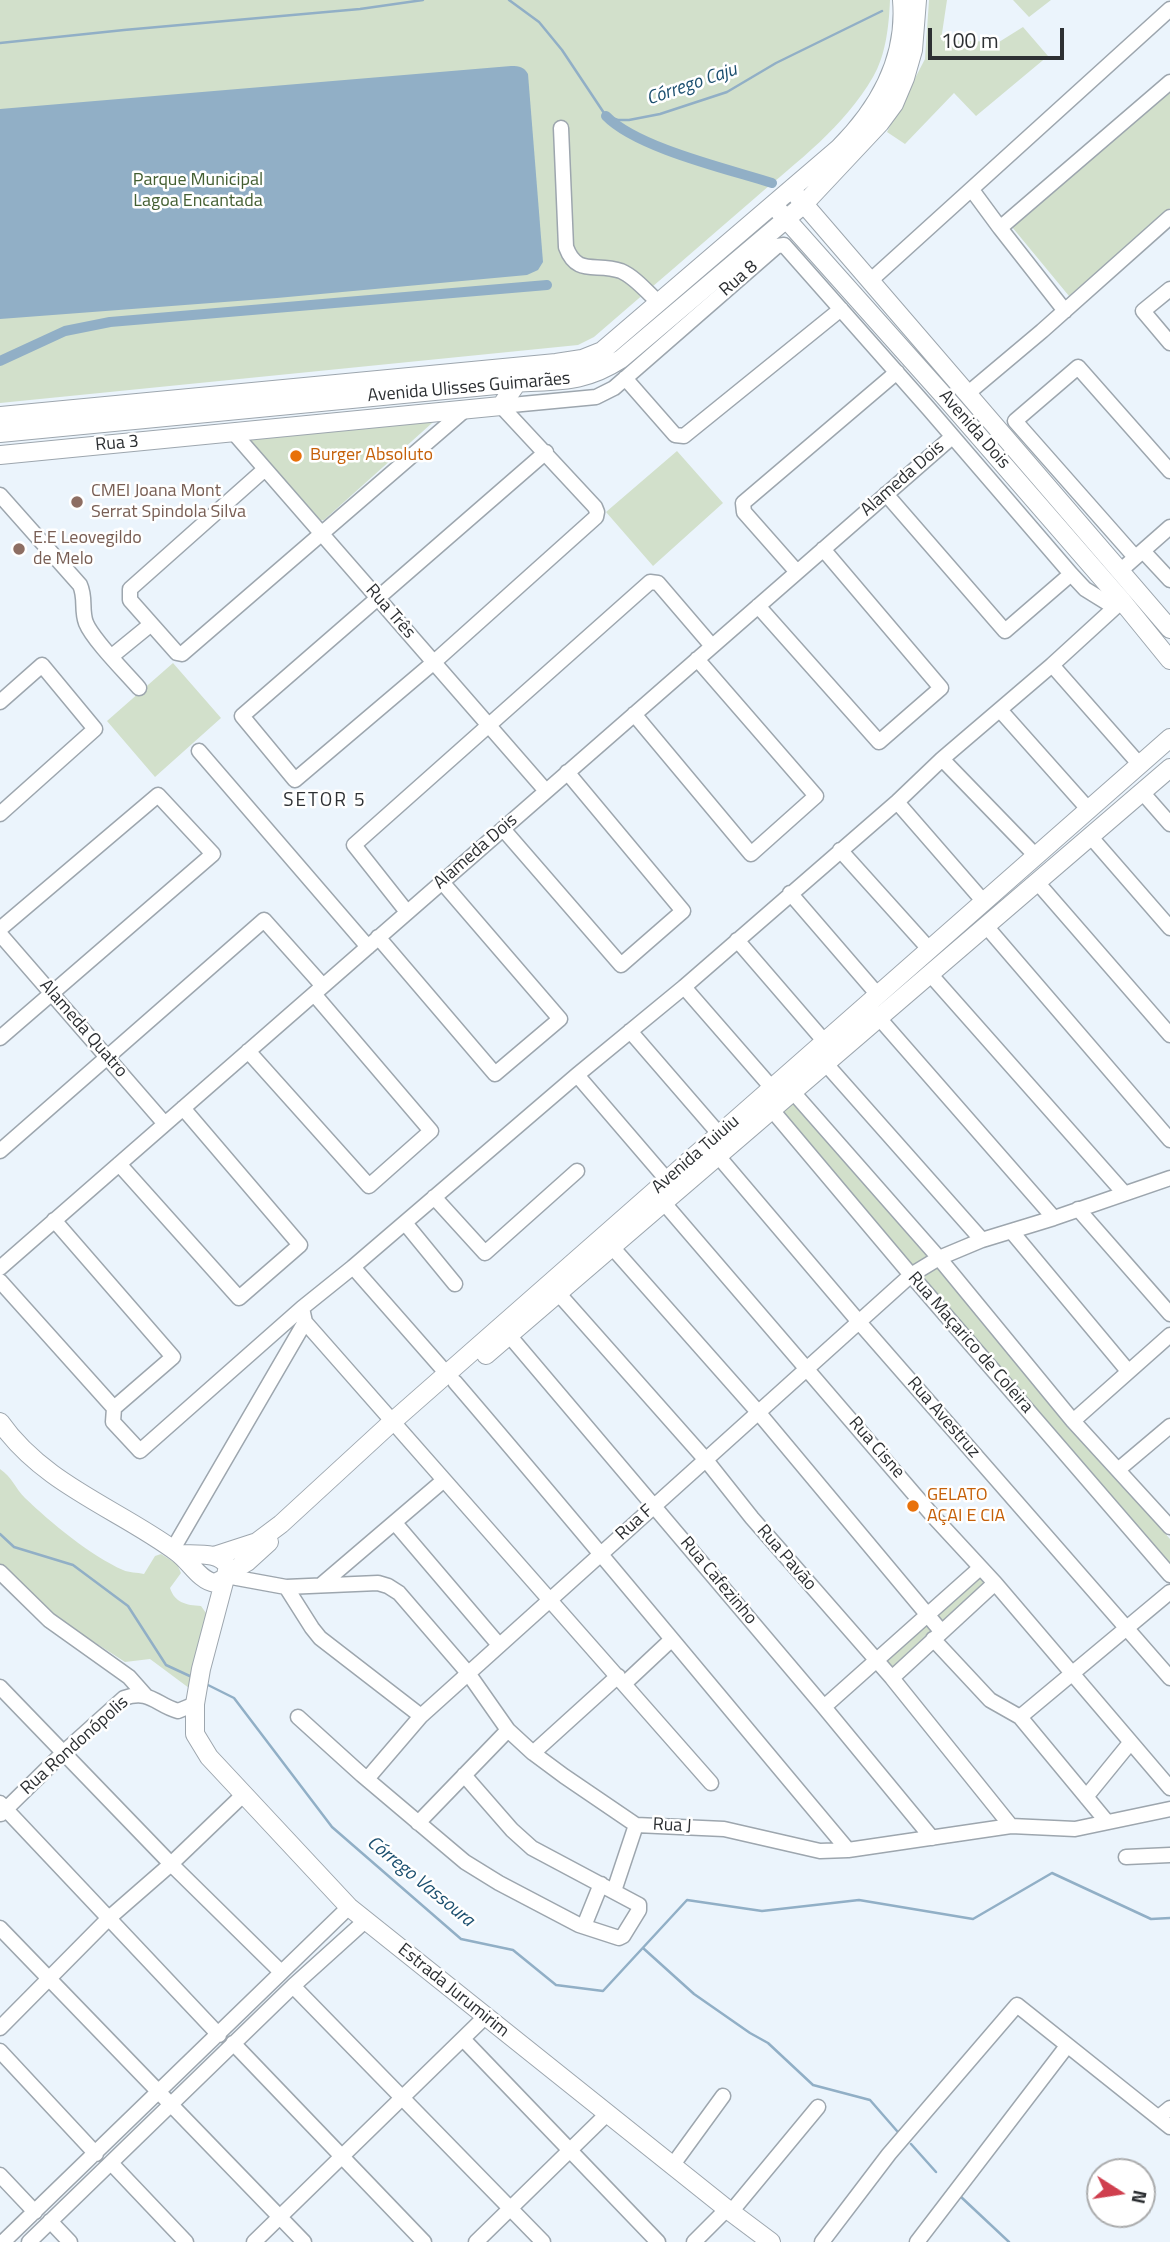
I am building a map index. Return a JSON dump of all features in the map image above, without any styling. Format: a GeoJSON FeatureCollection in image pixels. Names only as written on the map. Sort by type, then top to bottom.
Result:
{"type":"FeatureCollection","features":[{"type":"Feature","properties":{"kind":"main road","name":"Avenida Ulisses Guimarães"},"geometry":{"type":"LineString","coordinates":[[0,416],[582,359],[602,351],[854,133],[882,95],[899,53],[909,1]]}},
{"type":"Feature","properties":{"kind":"main road","name":"Avenida Ulisses Guimarães"},"geometry":{"type":"LineString","coordinates":[[0,433],[517,383],[573,380],[605,370],[787,219],[863,144],[894,104],[905,78],[917,22],[909,1]]}},
{"type":"Feature","properties":{"kind":"main road","name":"Avenida Dois"},"geometry":{"type":"LineString","coordinates":[[790,188],[1170,629]]}},
{"type":"Feature","properties":{"kind":"main road","name":"Avenida Dois"},"geometry":{"type":"LineString","coordinates":[[772,204],[873,314],[1118,604],[1170,660]]}},
{"type":"Feature","properties":{"kind":"main road"},"geometry":{"type":"LineString","coordinates":[[501,406],[517,383]]}},
{"type":"Feature","properties":{"kind":"main road","name":"Rua 8"},"geometry":{"type":"LineString","coordinates":[[233,432],[501,406]]}},
{"type":"Feature","properties":{"kind":"main road","name":"Rua 3"},"geometry":{"type":"LineString","coordinates":[[0,455],[233,432]]}},
{"type":"Feature","properties":{"kind":"main road","name":"Avenida Tuiuiu"},"geometry":{"type":"LineString","coordinates":[[213,1556],[257,1542],[281,1524],[645,1209],[664,1202],[772,1110],[879,1018],[930,950],[1170,738]]}},
{"type":"Feature","properties":{"kind":"main road","name":"Avenida Tuiuiu"},"geometry":{"type":"LineString","coordinates":[[505,1331],[558,1293],[612,1247],[668,1181],[878,995],[909,980],[930,974],[1170,768]]}},
{"type":"Feature","properties":{"kind":"main road"},"geometry":{"type":"LineString","coordinates":[[0,1422],[26,1454],[49,1472],[176,1552],[205,1579],[215,1584],[226,1576],[228,1567],[224,1560],[213,1556],[176,1552]]}},
{"type":"Feature","properties":{"kind":"main road","name":"Avenida Tuiuiu"},"geometry":{"type":"LineString","coordinates":[[226,1576],[247,1562],[396,1426]]}},
{"type":"Feature","properties":{"kind":"main road"},"geometry":{"type":"LineString","coordinates":[[213,1556],[202,1564],[214,1620]]}},
{"type":"Feature","properties":{"kind":"main road","name":"Estrada Jurumirim"},"geometry":{"type":"LineString","coordinates":[[226,1576],[195,1700],[195,1734],[209,1757],[349,1908],[771,2242]]}},
{"type":"Feature","properties":{"kind":"street"},"geometry":{"type":"LineString","coordinates":[[870,281],[1170,9]]}},
{"type":"Feature","properties":{"kind":"street"},"geometry":{"type":"LineString","coordinates":[[1000,228],[1170,82]]}},
{"type":"Feature","properties":{"kind":"street"},"geometry":{"type":"LineString","coordinates":[[561,128],[566,247],[571,260],[583,267],[605,267],[622,272],[659,303]]}},
{"type":"Feature","properties":{"kind":"street"},"geometry":{"type":"LineString","coordinates":[[972,190],[1065,311]]}},
{"type":"Feature","properties":{"kind":"street"},"geometry":{"type":"LineString","coordinates":[[967,394],[1170,217]]}},
{"type":"Feature","properties":{"kind":"street","name":"Rua 8"},"geometry":{"type":"LineString","coordinates":[[501,406],[596,397],[614,388],[781,244],[786,246],[859,328],[1070,574],[1085,589],[1118,604]]}},
{"type":"Feature","properties":{"kind":"street"},"geometry":{"type":"LineString","coordinates":[[809,271],[822,258]]}},
{"type":"Feature","properties":{"kind":"street"},"geometry":{"type":"LineString","coordinates":[[1170,289],[1143,311],[1170,343]]}},
{"type":"Feature","properties":{"kind":"street"},"geometry":{"type":"LineString","coordinates":[[625,378],[675,435],[684,436],[841,309]]}},
{"type":"Feature","properties":{"kind":"street"},"geometry":{"type":"LineString","coordinates":[[859,328],[873,314]]}},
{"type":"Feature","properties":{"kind":"street"},"geometry":{"type":"LineString","coordinates":[[1170,471],[1078,367],[1015,421],[1139,554],[1170,580]]}},
{"type":"Feature","properties":{"kind":"street"},"geometry":{"type":"LineString","coordinates":[[797,572],[744,512],[743,503],[897,372]]}},
{"type":"Feature","properties":{"kind":"street"},"geometry":{"type":"LineString","coordinates":[[929,409],[944,396]]}},
{"type":"Feature","properties":{"kind":"street"},"geometry":{"type":"LineString","coordinates":[[501,406],[546,452],[596,508],[595,519],[433,663],[295,780],[242,716],[546,452]]}},
{"type":"Feature","properties":{"kind":"street"},"geometry":{"type":"LineString","coordinates":[[265,469],[130,589],[130,600],[173,651],[182,654],[466,409]]}},
{"type":"Feature","properties":{"kind":"street","name":"Rua Três"},"geometry":{"type":"LineString","coordinates":[[233,432],[546,791]]}},
{"type":"Feature","properties":{"kind":"street","name":"Alameda Dois"},"geometry":{"type":"LineString","coordinates":[[2,1261],[165,1124],[952,437]]}},
{"type":"Feature","properties":{"kind":"street"},"geometry":{"type":"LineString","coordinates":[[886,494],[1005,631],[1070,574]]}},
{"type":"Feature","properties":{"kind":"street"},"geometry":{"type":"LineString","coordinates":[[0,495],[80,585],[86,624],[139,688]]}},
{"type":"Feature","properties":{"kind":"street"},"geometry":{"type":"LineString","coordinates":[[1120,571],[1170,527]]}},
{"type":"Feature","properties":{"kind":"street"},"geometry":{"type":"LineString","coordinates":[[758,606],[879,742],[931,697],[941,688],[823,549]]}},
{"type":"Feature","properties":{"kind":"street"},"geometry":{"type":"LineString","coordinates":[[407,912],[354,845],[652,582],[658,583],[712,646]]}},
{"type":"Feature","properties":{"kind":"street"},"geometry":{"type":"LineString","coordinates":[[54,1220],[173,1357],[114,1408],[113,1422],[140,1451],[303,1315],[353,1267],[577,1075],[684,987],[897,802],[1118,604]]}},
{"type":"Feature","properties":{"kind":"street"},"geometry":{"type":"LineString","coordinates":[[112,656],[150,625]]}},
{"type":"Feature","properties":{"kind":"street"},"geometry":{"type":"LineString","coordinates":[[634,714],[751,854],[816,796],[697,659]]}},
{"type":"Feature","properties":{"kind":"street"},"geometry":{"type":"LineString","coordinates":[[0,702],[42,665],[95,729],[0,814]]}},
{"type":"Feature","properties":{"kind":"street"},"geometry":{"type":"LineString","coordinates":[[1052,665],[1140,765]]}},
{"type":"Feature","properties":{"kind":"street"},"geometry":{"type":"LineString","coordinates":[[1000,710],[1089,810]]}},
{"type":"Feature","properties":{"kind":"street"},"geometry":{"type":"LineString","coordinates":[[199,751],[495,1074],[560,1018],[442,882]]}},
{"type":"Feature","properties":{"kind":"street"},"geometry":{"type":"LineString","coordinates":[[942,759],[1036,856]]}},
{"type":"Feature","properties":{"kind":"street"},"geometry":{"type":"LineString","coordinates":[[503,829],[621,965],[683,911],[567,772]]}},
{"type":"Feature","properties":{"kind":"street"},"geometry":{"type":"LineString","coordinates":[[1142,792],[1170,824]]}},
{"type":"Feature","properties":{"kind":"street"},"geometry":{"type":"LineString","coordinates":[[0,931],[158,795],[213,854],[0,1038]]}},
{"type":"Feature","properties":{"kind":"street"},"geometry":{"type":"LineString","coordinates":[[897,802],[984,902]]}},
{"type":"Feature","properties":{"kind":"street"},"geometry":{"type":"LineString","coordinates":[[1090,836],[1170,928]]}},
{"type":"Feature","properties":{"kind":"street"},"geometry":{"type":"LineString","coordinates":[[840,850],[930,950]]}},
{"type":"Feature","properties":{"kind":"street"},"geometry":{"type":"LineString","coordinates":[[1037,882],[1170,1035]]}},
{"type":"Feature","properties":{"kind":"street"},"geometry":{"type":"LineString","coordinates":[[790,893],[878,995]]}},
{"type":"Feature","properties":{"kind":"street"},"geometry":{"type":"LineString","coordinates":[[0,1151],[264,920],[431,1131],[369,1186],[248,1051]]}},
{"type":"Feature","properties":{"kind":"street"},"geometry":{"type":"LineString","coordinates":[[986,926],[1170,1140]]}},
{"type":"Feature","properties":{"kind":"street","name":"Alameda Quatro"},"geometry":{"type":"LineString","coordinates":[[0,931],[165,1124]]}},
{"type":"Feature","properties":{"kind":"street"},"geometry":{"type":"LineString","coordinates":[[737,940],[825,1042]]}},
{"type":"Feature","properties":{"kind":"street"},"geometry":{"type":"LineString","coordinates":[[930,974],[1124,1193]]}},
{"type":"Feature","properties":{"kind":"street"},"geometry":{"type":"LineString","coordinates":[[684,987],[772,1088]]}},
{"type":"Feature","properties":{"kind":"street"},"geometry":{"type":"LineString","coordinates":[[879,1018],[1054,1218]]}},
{"type":"Feature","properties":{"kind":"street"},"geometry":{"type":"LineString","coordinates":[[630,1031],[720,1135]]}},
{"type":"Feature","properties":{"kind":"street"},"geometry":{"type":"LineString","coordinates":[[826,1063],[982,1240]]}},
{"type":"Feature","properties":{"kind":"street"},"geometry":{"type":"LineString","coordinates":[[577,1075],[668,1181]]}},
{"type":"Feature","properties":{"kind":"street"},"geometry":{"type":"LineString","coordinates":[[793,1092],[939,1258],[1073,1421],[1169,1525]]}},
{"type":"Feature","properties":{"kind":"street"},"geometry":{"type":"LineString","coordinates":[[118,1164],[239,1298],[300,1245],[183,1108]]}},
{"type":"Feature","properties":{"kind":"street","name":"Rua Maçarico de Coleira"},"geometry":{"type":"LineString","coordinates":[[772,1110],[1170,1575]]}},
{"type":"Feature","properties":{"kind":"street","name":"Rua Avestruz"},"geometry":{"type":"LineString","coordinates":[[718,1156],[1170,1678]]}},
{"type":"Feature","properties":{"kind":"street"},"geometry":{"type":"LineString","coordinates":[[434,1197],[485,1253],[577,1171]]}},
{"type":"Feature","properties":{"kind":"street","name":"Rua F"},"geometry":{"type":"LineString","coordinates":[[367,1779],[421,1716],[911,1275],[939,1258],[982,1240],[1170,1178]]}},
{"type":"Feature","properties":{"kind":"street","name":"Rua Cisne"},"geometry":{"type":"LineString","coordinates":[[664,1202],[1170,1788]]}},
{"type":"Feature","properties":{"kind":"street"},"geometry":{"type":"LineString","coordinates":[[1078,1209],[1170,1314]]}},
{"type":"Feature","properties":{"kind":"street"},"geometry":{"type":"LineString","coordinates":[[405,1223],[455,1284]]}},
{"type":"Feature","properties":{"kind":"street"},"geometry":{"type":"LineString","coordinates":[[1012,1232],[1128,1371]]}},
{"type":"Feature","properties":{"kind":"street"},"geometry":{"type":"LineString","coordinates":[[612,1247],[758,1412],[928,1617],[937,1635],[990,1700],[1020,1717],[1107,1822]]}},
{"type":"Feature","properties":{"kind":"street"},"geometry":{"type":"LineString","coordinates":[[353,1267],[602,1553],[671,1640],[848,1850]]}},
{"type":"Feature","properties":{"kind":"street"},"geometry":{"type":"LineString","coordinates":[[0,1282],[114,1408]]}},
{"type":"Feature","properties":{"kind":"street","name":"Rua Pavão"},"geometry":{"type":"LineString","coordinates":[[558,1293],[706,1460],[752,1518],[892,1678],[1011,1826]]}},
{"type":"Feature","properties":{"kind":"street"},"geometry":{"type":"LineString","coordinates":[[303,1315],[396,1426],[711,1783]]}},
{"type":"Feature","properties":{"kind":"street"},"geometry":{"type":"LineString","coordinates":[[176,1552],[303,1315]]}},
{"type":"Feature","properties":{"kind":"street","name":"Rua Cafezinho"},"geometry":{"type":"LineString","coordinates":[[505,1331],[932,1838]]}},
{"type":"Feature","properties":{"kind":"street"},"geometry":{"type":"LineString","coordinates":[[1073,1421],[1170,1335]]}},
{"type":"Feature","properties":{"kind":"street"},"geometry":{"type":"LineString","coordinates":[[1119,1469],[1170,1426]]}},
{"type":"Feature","properties":{"kind":"street"},"geometry":{"type":"LineString","coordinates":[[321,1585],[444,1480]]}},
{"type":"Feature","properties":{"kind":"street"},"geometry":{"type":"LineString","coordinates":[[395,1523],[499,1645]]}},
{"type":"Feature","properties":{"kind":"street"},"geometry":{"type":"LineString","coordinates":[[824,1707],[980,1569]]}},
{"type":"Feature","properties":{"kind":"street"},"geometry":{"type":"LineString","coordinates":[[0,1572],[49,1620],[129,1677],[145,1695]]}},
{"type":"Feature","properties":{"kind":"street","name":"Rua J"},"geometry":{"type":"LineString","coordinates":[[226,1576],[286,1587],[378,1583],[399,1593],[468,1673],[509,1730],[533,1753],[636,1825],[724,1829],[820,1851],[848,1850],[1011,1826],[1075,1829],[1170,1809]]}},
{"type":"Feature","properties":{"kind":"street"},"geometry":{"type":"LineString","coordinates":[[892,1678],[995,1583]]}},
{"type":"Feature","properties":{"kind":"street"},"geometry":{"type":"LineString","coordinates":[[286,1587],[320,1638],[421,1716]]}},
{"type":"Feature","properties":{"kind":"street"},"geometry":{"type":"LineString","coordinates":[[1020,1717],[1170,1592]]}},
{"type":"Feature","properties":{"kind":"street"},"geometry":{"type":"LineString","coordinates":[[533,1753],[671,1640]]}},
{"type":"Feature","properties":{"kind":"street"},"geometry":{"type":"LineString","coordinates":[[0,1687],[171,1864],[281,1972]]}},
{"type":"Feature","properties":{"kind":"street","name":"Rua Rondonópolis"},"geometry":{"type":"LineString","coordinates":[[2,1809],[124,1698],[145,1695],[178,1711],[195,1700]]}},
{"type":"Feature","properties":{"kind":"street"},"geometry":{"type":"LineString","coordinates":[[298,1717],[465,1863],[584,1926],[623,1937],[639,1910],[639,1905],[532,1848],[512,1830],[464,1776]]}},
{"type":"Feature","properties":{"kind":"street"},"geometry":{"type":"LineString","coordinates":[[418,1823],[509,1730]]}},
{"type":"Feature","properties":{"kind":"street"},"geometry":{"type":"LineString","coordinates":[[1086,1797],[1130,1743]]}},
{"type":"Feature","properties":{"kind":"street"},"geometry":{"type":"LineString","coordinates":[[0,2028],[110,1918],[243,1795]]}},
{"type":"Feature","properties":{"kind":"street"},"geometry":{"type":"LineString","coordinates":[[2,1809],[110,1918],[219,2035]]}},
{"type":"Feature","properties":{"kind":"street"},"geometry":{"type":"LineString","coordinates":[[584,1926],[608,1888],[636,1825]]}},
{"type":"Feature","properties":{"kind":"street"},"geometry":{"type":"LineString","coordinates":[[1126,1857],[1170,1856]]}},
{"type":"Feature","properties":{"kind":"street"},"geometry":{"type":"LineString","coordinates":[[3,2242],[349,1908]]}},
{"type":"Feature","properties":{"kind":"street"},"geometry":{"type":"LineString","coordinates":[[29,2242],[233,2043],[365,1921]]}},
{"type":"Feature","properties":{"kind":"street"},"geometry":{"type":"LineString","coordinates":[[0,1928],[304,2242]]}},
{"type":"Feature","properties":{"kind":"street"},"geometry":{"type":"LineString","coordinates":[[293,1986],[543,2242]]}},
{"type":"Feature","properties":{"kind":"street"},"geometry":{"type":"LineString","coordinates":[[822,2242],[889,2154],[1017,2005],[1067,2046],[1166,2118]]}},
{"type":"Feature","properties":{"kind":"street"},"geometry":{"type":"LineString","coordinates":[[254,2242],[485,2017]]}},
{"type":"Feature","properties":{"kind":"street"},"geometry":{"type":"LineString","coordinates":[[463,2039],[658,2242]]}},
{"type":"Feature","properties":{"kind":"street"},"geometry":{"type":"LineString","coordinates":[[233,2043],[424,2242]]}},
{"type":"Feature","properties":{"kind":"street"},"geometry":{"type":"LineString","coordinates":[[917,2242],[1067,2046]]}},
{"type":"Feature","properties":{"kind":"street"},"geometry":{"type":"LineString","coordinates":[[0,2051],[96,2154]]}},
{"type":"Feature","properties":{"kind":"street"},"geometry":{"type":"LineString","coordinates":[[673,2166],[723,2096]]}},
{"type":"Feature","properties":{"kind":"street"},"geometry":{"type":"LineString","coordinates":[[694,2242],[729,2211],[818,2107]]}},
{"type":"Feature","properties":{"kind":"street"},"geometry":{"type":"LineString","coordinates":[[476,2242],[608,2113]]}},
{"type":"Feature","properties":{"kind":"street"},"geometry":{"type":"LineString","coordinates":[[111,2163],[186,2242]]}},
{"type":"Feature","properties":{"kind":"street"},"geometry":{"type":"LineString","coordinates":[[0,2175],[35,2212]]}},
{"type":"Feature","properties":{"kind":"street"},"geometry":{"type":"LineString","coordinates":[[50,2221],[70,2242]]}},
{"type":"Feature","properties":{"kind":"green space","name":"Parque Municipal Lagoa Encantada"},"geometry":{"type":"Polygon","coordinates":[[[0,0],[890,0],[881,59],[861,95],[834,128],[804,157],[594,337],[578,345],[0,403],[0,0]]]}},
{"type":"Feature","properties":{"kind":"green space"},"geometry":{"type":"Polygon","coordinates":[[[929,0],[947,0],[941,40],[999,42],[1023,27],[1048,56],[976,116],[954,93],[905,144],[887,132],[925,59],[929,0]]]}},
{"type":"Feature","properties":{"kind":"green space"},"geometry":{"type":"Polygon","coordinates":[[[1013,0],[1051,0],[1029,17],[1013,0]]]}},
{"type":"Feature","properties":{"kind":"green space"},"geometry":{"type":"Polygon","coordinates":[[[1170,88],[1170,208],[1069,296],[1012,227],[1170,88]]]}},
{"type":"Feature","properties":{"kind":"green space"},"geometry":{"type":"Polygon","coordinates":[[[441,415],[324,520],[318,521],[242,435],[441,415]]]}},
{"type":"Feature","properties":{"kind":"green space"},"geometry":{"type":"Polygon","coordinates":[[[677,451],[723,503],[653,566],[606,512],[677,451]]]}},
{"type":"Feature","properties":{"kind":"green space"},"geometry":{"type":"Polygon","coordinates":[[[173,663],[221,718],[155,777],[107,721],[173,663]]]}},
{"type":"Feature","properties":{"kind":"green space"},"geometry":{"type":"Polygon","coordinates":[[[792,1100],[1170,1539],[1170,1568],[779,1111],[792,1100]]]}},
{"type":"Feature","properties":{"kind":"green space"},"geometry":{"type":"Polygon","coordinates":[[[0,1469],[46,1517],[71,1538],[111,1564],[125,1571],[144,1574],[155,1556],[161,1554],[177,1564],[181,1573],[170,1588],[172,1593],[182,1602],[201,1606],[206,1613],[189,1688],[150,1659],[125,1662],[60,1620],[0,1564],[0,1469]]]}},
{"type":"Feature","properties":{"kind":"green space"},"geometry":{"type":"Polygon","coordinates":[[[981,1574],[988,1582],[938,1626],[931,1618],[981,1574]]]}},
{"type":"Feature","properties":{"kind":"green space"},"geometry":{"type":"Polygon","coordinates":[[[927,1620],[934,1628],[892,1667],[885,1659],[927,1620]]]}},
{"type":"Feature","properties":{"kind":"water"},"geometry":{"type":"Polygon","coordinates":[[[521,67],[528,74],[543,262],[538,270],[527,275],[277,298],[0,319],[0,109],[521,67]]]}},
{"type":"Feature","properties":{"kind":"waterway","name":"Córrego Caju"},"geometry":{"type":"LineString","coordinates":[[0,43],[360,9],[423,0]]}},
{"type":"Feature","properties":{"kind":"waterway","name":"Córrego Caju"},"geometry":{"type":"LineString","coordinates":[[509,0],[539,22],[562,50],[606,116],[618,120],[660,114],[727,92],[776,63],[882,11]]}},
{"type":"Feature","properties":{"kind":"waterway"},"geometry":{"type":"LineString","coordinates":[[606,116],[620,127],[661,148],[772,183]]}},
{"type":"Feature","properties":{"kind":"waterway"},"geometry":{"type":"LineString","coordinates":[[0,361],[65,331],[110,322],[547,285]]}},
{"type":"Feature","properties":{"kind":"waterway","name":"Córrego Vassoura"},"geometry":{"type":"LineString","coordinates":[[0,1534],[14,1547],[73,1565],[128,1606],[166,1665],[194,1678]]}},
{"type":"Feature","properties":{"kind":"waterway","name":"Córrego Vassoura"},"geometry":{"type":"LineString","coordinates":[[206,1684],[234,1698],[332,1827],[461,1939],[513,1950],[556,1985],[603,1991],[687,1900],[762,1911],[859,1900],[973,1919],[1052,1873],[1151,1919],[1170,1918]]}},
{"type":"Feature","properties":{"kind":"waterway"},"geometry":{"type":"LineString","coordinates":[[643,1948],[694,1994],[768,2043],[813,2085],[870,2100],[897,2131]]}},
{"type":"Feature","properties":{"kind":"waterway"},"geometry":{"type":"LineString","coordinates":[[911,2144],[936,2172]]}},
{"type":"Feature","properties":{"kind":"waterway"},"geometry":{"type":"LineString","coordinates":[[960,2196],[1009,2242]]}},
{"type":"Feature","properties":{"kind":"place","name":"Burger Absoluto"},"geometry":{"type":"Point","coordinates":[296,456]}},
{"type":"Feature","properties":{"kind":"place","name":"CMEI Joana Mont Serrat Spindola Silva"},"geometry":{"type":"Point","coordinates":[77,502]}},
{"type":"Feature","properties":{"kind":"place","name":"E.E Leovegildo de Melo"},"geometry":{"type":"Point","coordinates":[19,549]}},
{"type":"Feature","properties":{"kind":"place","name":"GELATO AÇAI E CIA"},"geometry":{"type":"Point","coordinates":[913,1506]}},
{"type":"Feature","properties":{"kind":"district","name":"SETOR 5"},"geometry":{"type":"Point","coordinates":[325,801]}}]}
